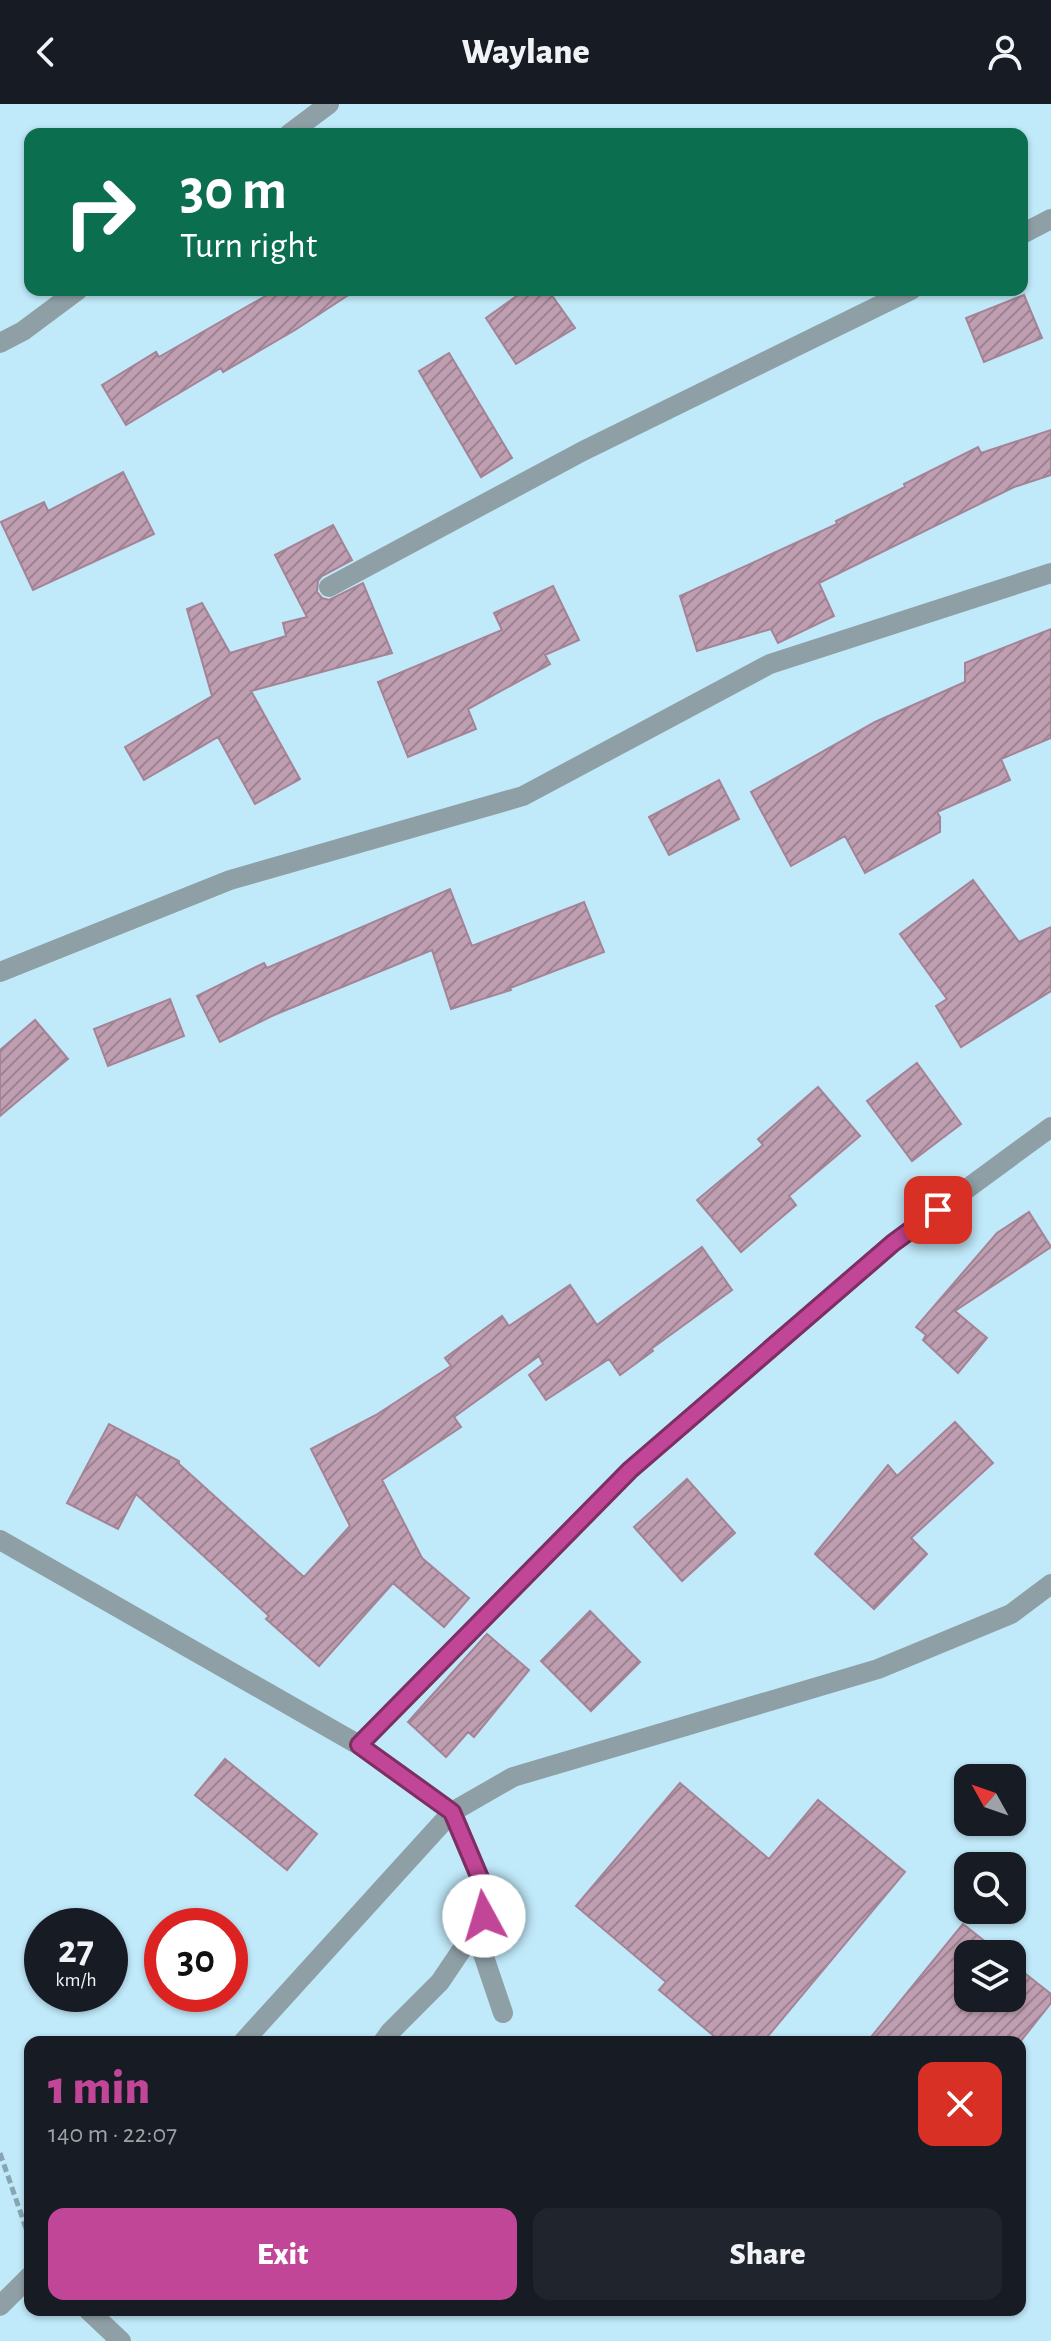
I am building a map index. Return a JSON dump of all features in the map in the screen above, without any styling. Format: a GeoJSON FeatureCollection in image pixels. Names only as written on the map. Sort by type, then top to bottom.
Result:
{"type":"FeatureCollection","features":[{"type":"Feature","properties":{"kind":"street"},"geometry":{"type":"LineString","coordinates":[[297,128],[329,104]]}},
{"type":"Feature","properties":{"kind":"street"},"geometry":{"type":"LineString","coordinates":[[1028,231],[1051,219]]}},
{"type":"Feature","properties":{"kind":"street"},"geometry":{"type":"LineString","coordinates":[[0,343],[23,331],[70,296]]}},
{"type":"Feature","properties":{"kind":"street"},"geometry":{"type":"LineString","coordinates":[[329,587],[583,451],[899,296]]}},
{"type":"Feature","properties":{"kind":"street"},"geometry":{"type":"LineString","coordinates":[[0,972],[230,880],[523,796],[770,664],[1051,573]]}},
{"type":"Feature","properties":{"kind":"street"},"geometry":{"type":"LineString","coordinates":[[359,1745],[630,1470],[893,1243],[1051,1127]]}},
{"type":"Feature","properties":{"kind":"street"},"geometry":{"type":"LineString","coordinates":[[0,1540],[359,1745],[452,1812],[485,1890],[482,1951],[503,2013]]}},
{"type":"Feature","properties":{"kind":"street"},"geometry":{"type":"LineString","coordinates":[[248,2036],[452,1812],[513,1777],[878,1669],[1011,1614],[1051,1584]]}},
{"type":"Feature","properties":{"kind":"street"},"geometry":{"type":"LineString","coordinates":[[389,2036],[440,1982],[484,1916]]}},
{"type":"Feature","properties":{"kind":"street"},"geometry":{"type":"LineString","coordinates":[[0,2306],[24,2282]]}},
{"type":"Feature","properties":{"kind":"street"},"geometry":{"type":"LineString","coordinates":[[94,2316],[121,2341]]}},
{"type":"Feature","properties":{"kind":"path"},"geometry":{"type":"LineString","coordinates":[[0,2153],[24,2223]]}},
{"type":"Feature","properties":{"kind":"building"},"geometry":{"type":"Polygon","coordinates":[[[266,296],[347,296],[295,330],[223,372],[221,368],[126,425],[102,385],[156,352],[159,357],[266,296]]]}},
{"type":"Feature","properties":{"kind":"building"},"geometry":{"type":"Polygon","coordinates":[[[517,296],[552,296],[575,328],[516,364],[486,318],[517,296]]]}},
{"type":"Feature","properties":{"kind":"building"},"geometry":{"type":"Polygon","coordinates":[[[1024,296],[1042,338],[984,362],[966,318],[1024,296]]]}},
{"type":"Feature","properties":{"kind":"building"},"geometry":{"type":"Polygon","coordinates":[[[449,353],[512,458],[481,477],[419,371],[449,353]]]}},
{"type":"Feature","properties":{"kind":"building"},"geometry":{"type":"Polygon","coordinates":[[[1051,430],[1051,475],[1014,487],[819,583],[834,616],[778,643],[771,629],[697,651],[680,596],[837,524],[836,521],[978,447],[981,453],[1051,430]]]}},
{"type":"Feature","properties":{"kind":"building"},"geometry":{"type":"Polygon","coordinates":[[[123,472],[154,534],[33,590],[1,522],[44,502],[48,511],[123,472]]]}},
{"type":"Feature","properties":{"kind":"building"},"geometry":{"type":"Polygon","coordinates":[[[333,525],[352,560],[322,576],[317,592],[329,600],[363,583],[392,653],[251,691],[300,779],[255,804],[218,737],[144,780],[125,747],[212,696],[187,609],[202,603],[230,653],[286,636],[283,623],[307,617],[275,555],[333,525]]]}},
{"type":"Feature","properties":{"kind":"building"},"geometry":{"type":"Polygon","coordinates":[[[553,586],[579,640],[545,655],[550,664],[468,709],[476,729],[408,757],[378,682],[502,630],[494,613],[553,586]]]}},
{"type":"Feature","properties":{"kind":"building"},"geometry":{"type":"Polygon","coordinates":[[[1051,629],[1051,738],[1001,759],[1010,780],[937,812],[940,832],[865,873],[845,836],[791,866],[751,792],[875,722],[965,682],[965,663],[1051,629]]]}},
{"type":"Feature","properties":{"kind":"building"},"geometry":{"type":"Polygon","coordinates":[[[719,780],[739,819],[669,855],[649,817],[719,780]]]}},
{"type":"Feature","properties":{"kind":"building"},"geometry":{"type":"Polygon","coordinates":[[[973,880],[1019,942],[1051,927],[1051,991],[961,1047],[936,1006],[947,999],[900,934],[973,880]]]}},
{"type":"Feature","properties":{"kind":"building"},"geometry":{"type":"Polygon","coordinates":[[[450,889],[472,946],[584,902],[604,952],[511,990],[451,1009],[432,950],[274,1015],[220,1042],[197,996],[264,963],[267,968],[450,889]]]}},
{"type":"Feature","properties":{"kind":"building"},"geometry":{"type":"Polygon","coordinates":[[[170,999],[184,1036],[108,1066],[94,1029],[170,999]]]}},
{"type":"Feature","properties":{"kind":"building"},"geometry":{"type":"Polygon","coordinates":[[[35,1020],[68,1059],[0,1116],[0,1050],[35,1020]]]}},
{"type":"Feature","properties":{"kind":"building"},"geometry":{"type":"Polygon","coordinates":[[[917,1063],[961,1124],[912,1161],[867,1101],[917,1063]]]}},
{"type":"Feature","properties":{"kind":"building"},"geometry":{"type":"Polygon","coordinates":[[[818,1087],[860,1136],[789,1196],[796,1205],[741,1252],[697,1200],[763,1145],[758,1139],[818,1087]]]}},
{"type":"Feature","properties":{"kind":"building"},"geometry":{"type":"Polygon","coordinates":[[[1029,1212],[1051,1247],[955,1311],[987,1338],[958,1373],[923,1340],[926,1335],[916,1327],[997,1233],[1029,1212]]]}},
{"type":"Feature","properties":{"kind":"building"},"geometry":{"type":"Polygon","coordinates":[[[702,1247],[732,1290],[651,1349],[653,1351],[620,1375],[609,1359],[546,1400],[529,1375],[543,1364],[539,1356],[454,1417],[461,1427],[382,1480],[422,1558],[469,1598],[444,1627],[393,1583],[319,1666],[136,1494],[118,1529],[67,1503],[109,1424],[179,1461],[304,1577],[350,1526],[311,1449],[376,1415],[451,1366],[445,1358],[502,1316],[509,1326],[570,1285],[597,1325],[702,1247]]]}},
{"type":"Feature","properties":{"kind":"building"},"geometry":{"type":"Polygon","coordinates":[[[955,1422],[993,1463],[911,1538],[927,1554],[874,1609],[815,1554],[888,1465],[897,1476],[955,1422]]]}},
{"type":"Feature","properties":{"kind":"building"},"geometry":{"type":"Polygon","coordinates":[[[687,1479],[735,1533],[682,1581],[634,1527],[687,1479]]]}},
{"type":"Feature","properties":{"kind":"building"},"geometry":{"type":"Polygon","coordinates":[[[590,1611],[640,1662],[591,1711],[541,1661],[590,1611]]]}},
{"type":"Feature","properties":{"kind":"building"},"geometry":{"type":"Polygon","coordinates":[[[487,1634],[529,1670],[474,1737],[468,1732],[446,1757],[408,1722],[487,1634]]]}},
{"type":"Feature","properties":{"kind":"building"},"geometry":{"type":"Polygon","coordinates":[[[225,1759],[317,1834],[287,1870],[195,1795],[225,1759]]]}},
{"type":"Feature","properties":{"kind":"building"},"geometry":{"type":"Polygon","coordinates":[[[680,1783],[769,1859],[818,1800],[905,1872],[768,2036],[714,2036],[659,1990],[666,1982],[576,1906],[680,1783]]]}},
{"type":"Feature","properties":{"kind":"building"},"geometry":{"type":"Polygon","coordinates":[[[963,1924],[983,1940],[954,1940],[954,2012],[1026,2012],[1026,1974],[1051,1994],[1051,2003],[1025,2036],[872,2036],[963,1924]]]}},
{"type":"Feature","properties":{"kind":"route"},"geometry":{"type":"LineString","coordinates":[[484,1916],[485,1890],[452,1812],[359,1745],[630,1470],[893,1243],[938,1210]]}}]}
